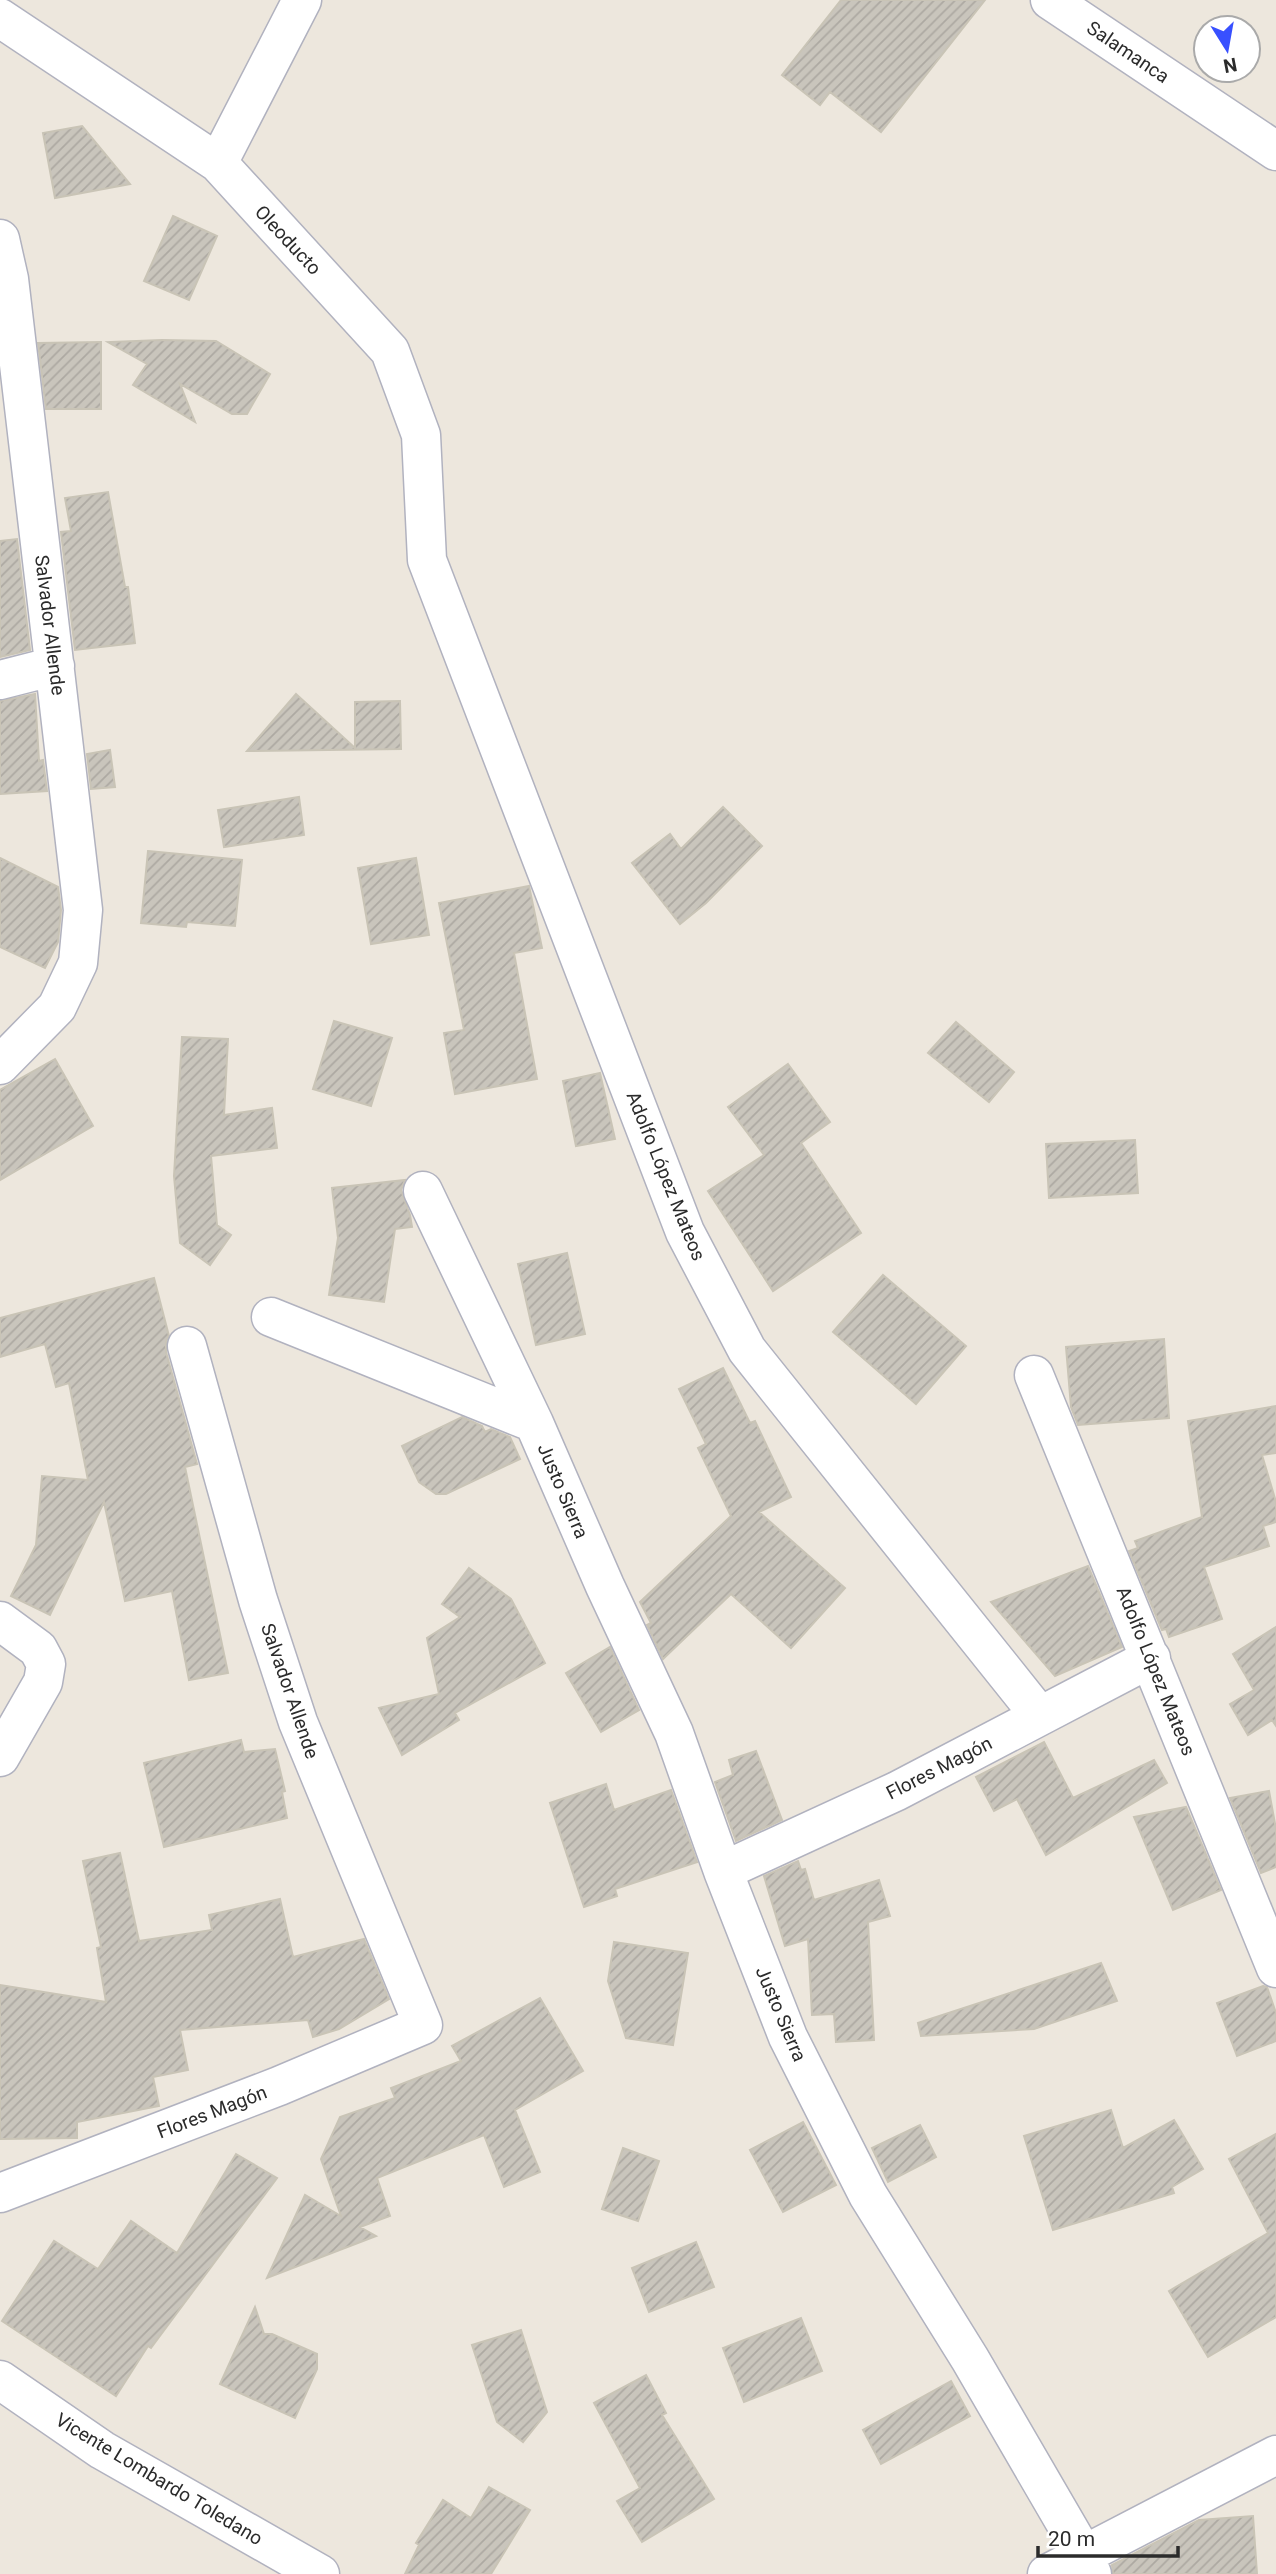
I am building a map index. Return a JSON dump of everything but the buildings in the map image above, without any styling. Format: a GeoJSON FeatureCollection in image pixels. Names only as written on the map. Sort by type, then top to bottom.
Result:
{"type":"FeatureCollection","features":[{"type":"Feature","properties":{"kind":"street"},"geometry":{"type":"LineString","coordinates":[[218,163],[303,0]]}},
{"type":"Feature","properties":{"kind":"street","name":"Salamanca"},"geometry":{"type":"LineString","coordinates":[[1050,0],[1276,151]]}},
{"type":"Feature","properties":{"kind":"street","name":"Oleoducto"},"geometry":{"type":"LineString","coordinates":[[0,18],[218,163],[390,351],[421,435],[427,560]]}},
{"type":"Feature","properties":{"kind":"street","name":"Salvador Allende"},"geometry":{"type":"LineString","coordinates":[[0,239],[9,279],[83,910],[78,963],[57,1007],[0,1065]]}},
{"type":"Feature","properties":{"kind":"street","name":"Adolfo López Mateos"},"geometry":{"type":"LineString","coordinates":[[427,560],[691,1244],[747,1350],[1040,1716]]}},
{"type":"Feature","properties":{"kind":"street"},"geometry":{"type":"LineString","coordinates":[[0,680],[55,666]]}},
{"type":"Feature","properties":{"kind":"street","name":"Justo Sierra"},"geometry":{"type":"LineString","coordinates":[[423,1191],[534,1423],[604,1586],[674,1733],[723,1871],[788,2037],[868,2195],[970,2360],[1088,2565]]}},
{"type":"Feature","properties":{"kind":"street","name":"Justo Sierra"},"geometry":{"type":"LineString","coordinates":[[271,1317],[534,1423]]}},
{"type":"Feature","properties":{"kind":"street","name":"Salvador Allende"},"geometry":{"type":"LineString","coordinates":[[187,1346],[258,1600],[298,1722],[422,2025]]}},
{"type":"Feature","properties":{"kind":"street","name":"Adolfo López Mateos"},"geometry":{"type":"LineString","coordinates":[[1034,1375],[1276,1968]]}},
{"type":"Feature","properties":{"kind":"street"},"geometry":{"type":"LineString","coordinates":[[0,1621],[38,1649],[46,1664],[43,1682],[0,1756]]}},
{"type":"Feature","properties":{"kind":"street","name":"Flores Magón"},"geometry":{"type":"LineString","coordinates":[[723,1871],[897,1791],[1151,1658]]}},
{"type":"Feature","properties":{"kind":"street","name":"Flores Magón"},"geometry":{"type":"LineString","coordinates":[[0,2193],[267,2091],[422,2025]]}},
{"type":"Feature","properties":{"kind":"street","name":"Vicente Lombardo Toledano"},"geometry":{"type":"LineString","coordinates":[[0,2380],[102,2450],[320,2574]]}},
{"type":"Feature","properties":{"kind":"street"},"geometry":{"type":"LineString","coordinates":[[1047,2574],[1088,2565],[1276,2455]]}}]}
